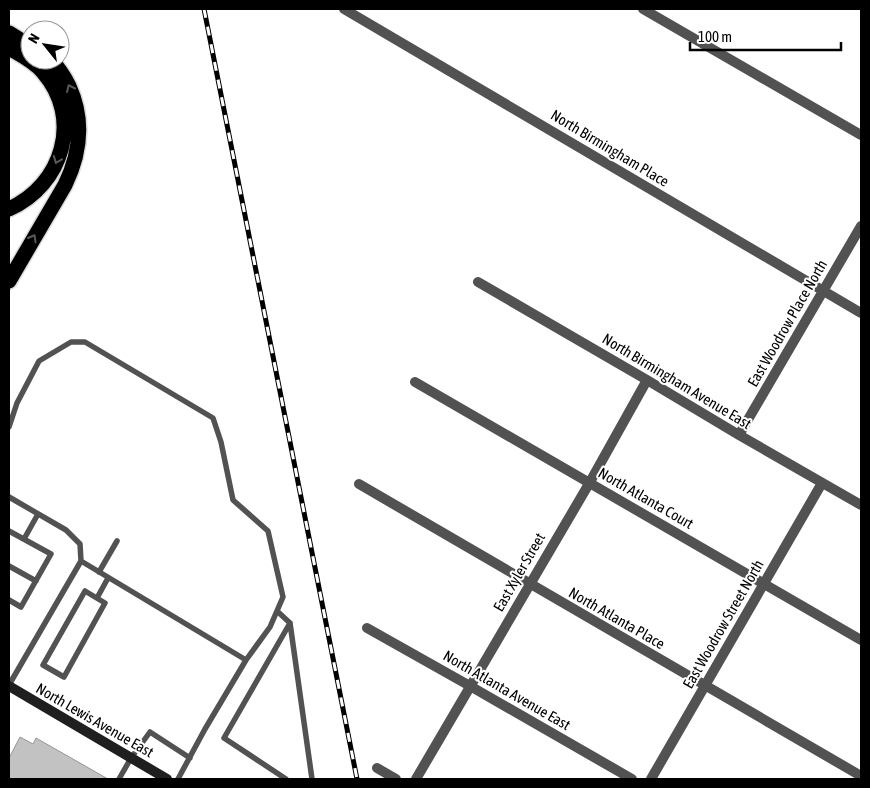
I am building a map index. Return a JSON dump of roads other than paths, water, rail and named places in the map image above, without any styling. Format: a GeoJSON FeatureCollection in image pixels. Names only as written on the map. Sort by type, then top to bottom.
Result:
{"type":"FeatureCollection","features":[{"type":"Feature","properties":{"kind":"highway"},"geometry":{"type":"LineString","coordinates":[[9,33],[20,40]]}},
{"type":"Feature","properties":{"kind":"highway"},"geometry":{"type":"LineString","coordinates":[[9,48],[36,65],[50,81],[59,100],[64,118],[60,155],[48,179],[31,196],[9,208]]}},
{"type":"Feature","properties":{"kind":"highway"},"geometry":{"type":"LineString","coordinates":[[9,281],[65,184],[78,149],[79,129],[76,104],[60,70]]}},
{"type":"Feature","properties":{"kind":"main road","name":"North Lewis Avenue East"},"geometry":{"type":"LineString","coordinates":[[9,686],[167,779]]}},
{"type":"Feature","properties":{"kind":"street","name":"North Birmingham Place"},"geometry":{"type":"LineString","coordinates":[[344,9],[861,313]]}},
{"type":"Feature","properties":{"kind":"street"},"geometry":{"type":"LineString","coordinates":[[643,9],[861,135]]}},
{"type":"Feature","properties":{"kind":"street","name":"East Woodrow Place North"},"geometry":{"type":"LineString","coordinates":[[739,435],[861,226]]}},
{"type":"Feature","properties":{"kind":"street","name":"North Birmingham Avenue East"},"geometry":{"type":"LineString","coordinates":[[478,282],[861,505]]}},
{"type":"Feature","properties":{"kind":"street","name":"East Xyler Street"},"geometry":{"type":"LineString","coordinates":[[416,779],[590,482],[647,380]]}},
{"type":"Feature","properties":{"kind":"street","name":"North Atlanta Court"},"geometry":{"type":"LineString","coordinates":[[415,382],[861,640]]}},
{"type":"Feature","properties":{"kind":"street","name":"East Woodrow Street North"},"geometry":{"type":"LineString","coordinates":[[651,779],[822,483]]}},
{"type":"Feature","properties":{"kind":"street","name":"North Atlanta Place"},"geometry":{"type":"LineString","coordinates":[[359,484],[861,776]]}},
{"type":"Feature","properties":{"kind":"street","name":"North Atlanta Avenue East"},"geometry":{"type":"LineString","coordinates":[[367,628],[632,779]]}},
{"type":"Feature","properties":{"kind":"street"},"geometry":{"type":"LineString","coordinates":[[377,768],[396,779]]}},
{"type":"Feature","properties":{"kind":"lane"},"geometry":{"type":"LineString","coordinates":[[9,427],[17,403],[38,362],[71,342],[85,342],[213,418],[221,442],[233,500],[268,531],[283,597],[270,627],[246,660],[178,779]]}},
{"type":"Feature","properties":{"kind":"lane"},"geometry":{"type":"LineString","coordinates":[[9,497],[66,530],[80,544],[81,562],[9,686]]}},
{"type":"Feature","properties":{"kind":"lane"},"geometry":{"type":"LineString","coordinates":[[24,539],[38,514]]}},
{"type":"Feature","properties":{"kind":"lane"},"geometry":{"type":"LineString","coordinates":[[9,531],[51,554],[21,607],[9,600]]}},
{"type":"Feature","properties":{"kind":"lane"},"geometry":{"type":"LineString","coordinates":[[99,572],[117,541]]}},
{"type":"Feature","properties":{"kind":"lane"},"geometry":{"type":"LineString","coordinates":[[81,562],[246,660]]}},
{"type":"Feature","properties":{"kind":"lane"},"geometry":{"type":"LineString","coordinates":[[9,566],[36,582]]}},
{"type":"Feature","properties":{"kind":"lane"},"geometry":{"type":"LineString","coordinates":[[97,598],[108,578]]}},
{"type":"Feature","properties":{"kind":"lane"},"geometry":{"type":"LineString","coordinates":[[85,591],[97,598],[105,603],[64,677],[43,665],[85,591]]}},
{"type":"Feature","properties":{"kind":"lane"},"geometry":{"type":"LineString","coordinates":[[277,611],[290,623],[312,779]]}},
{"type":"Feature","properties":{"kind":"lane"},"geometry":{"type":"LineString","coordinates":[[286,779],[224,738],[290,623]]}},
{"type":"Feature","properties":{"kind":"lane"},"geometry":{"type":"LineString","coordinates":[[118,779],[150,732],[190,758]]}},
{"type":"Feature","properties":{"kind":"railway"},"geometry":{"type":"LineString","coordinates":[[204,9],[357,779]]}}]}
